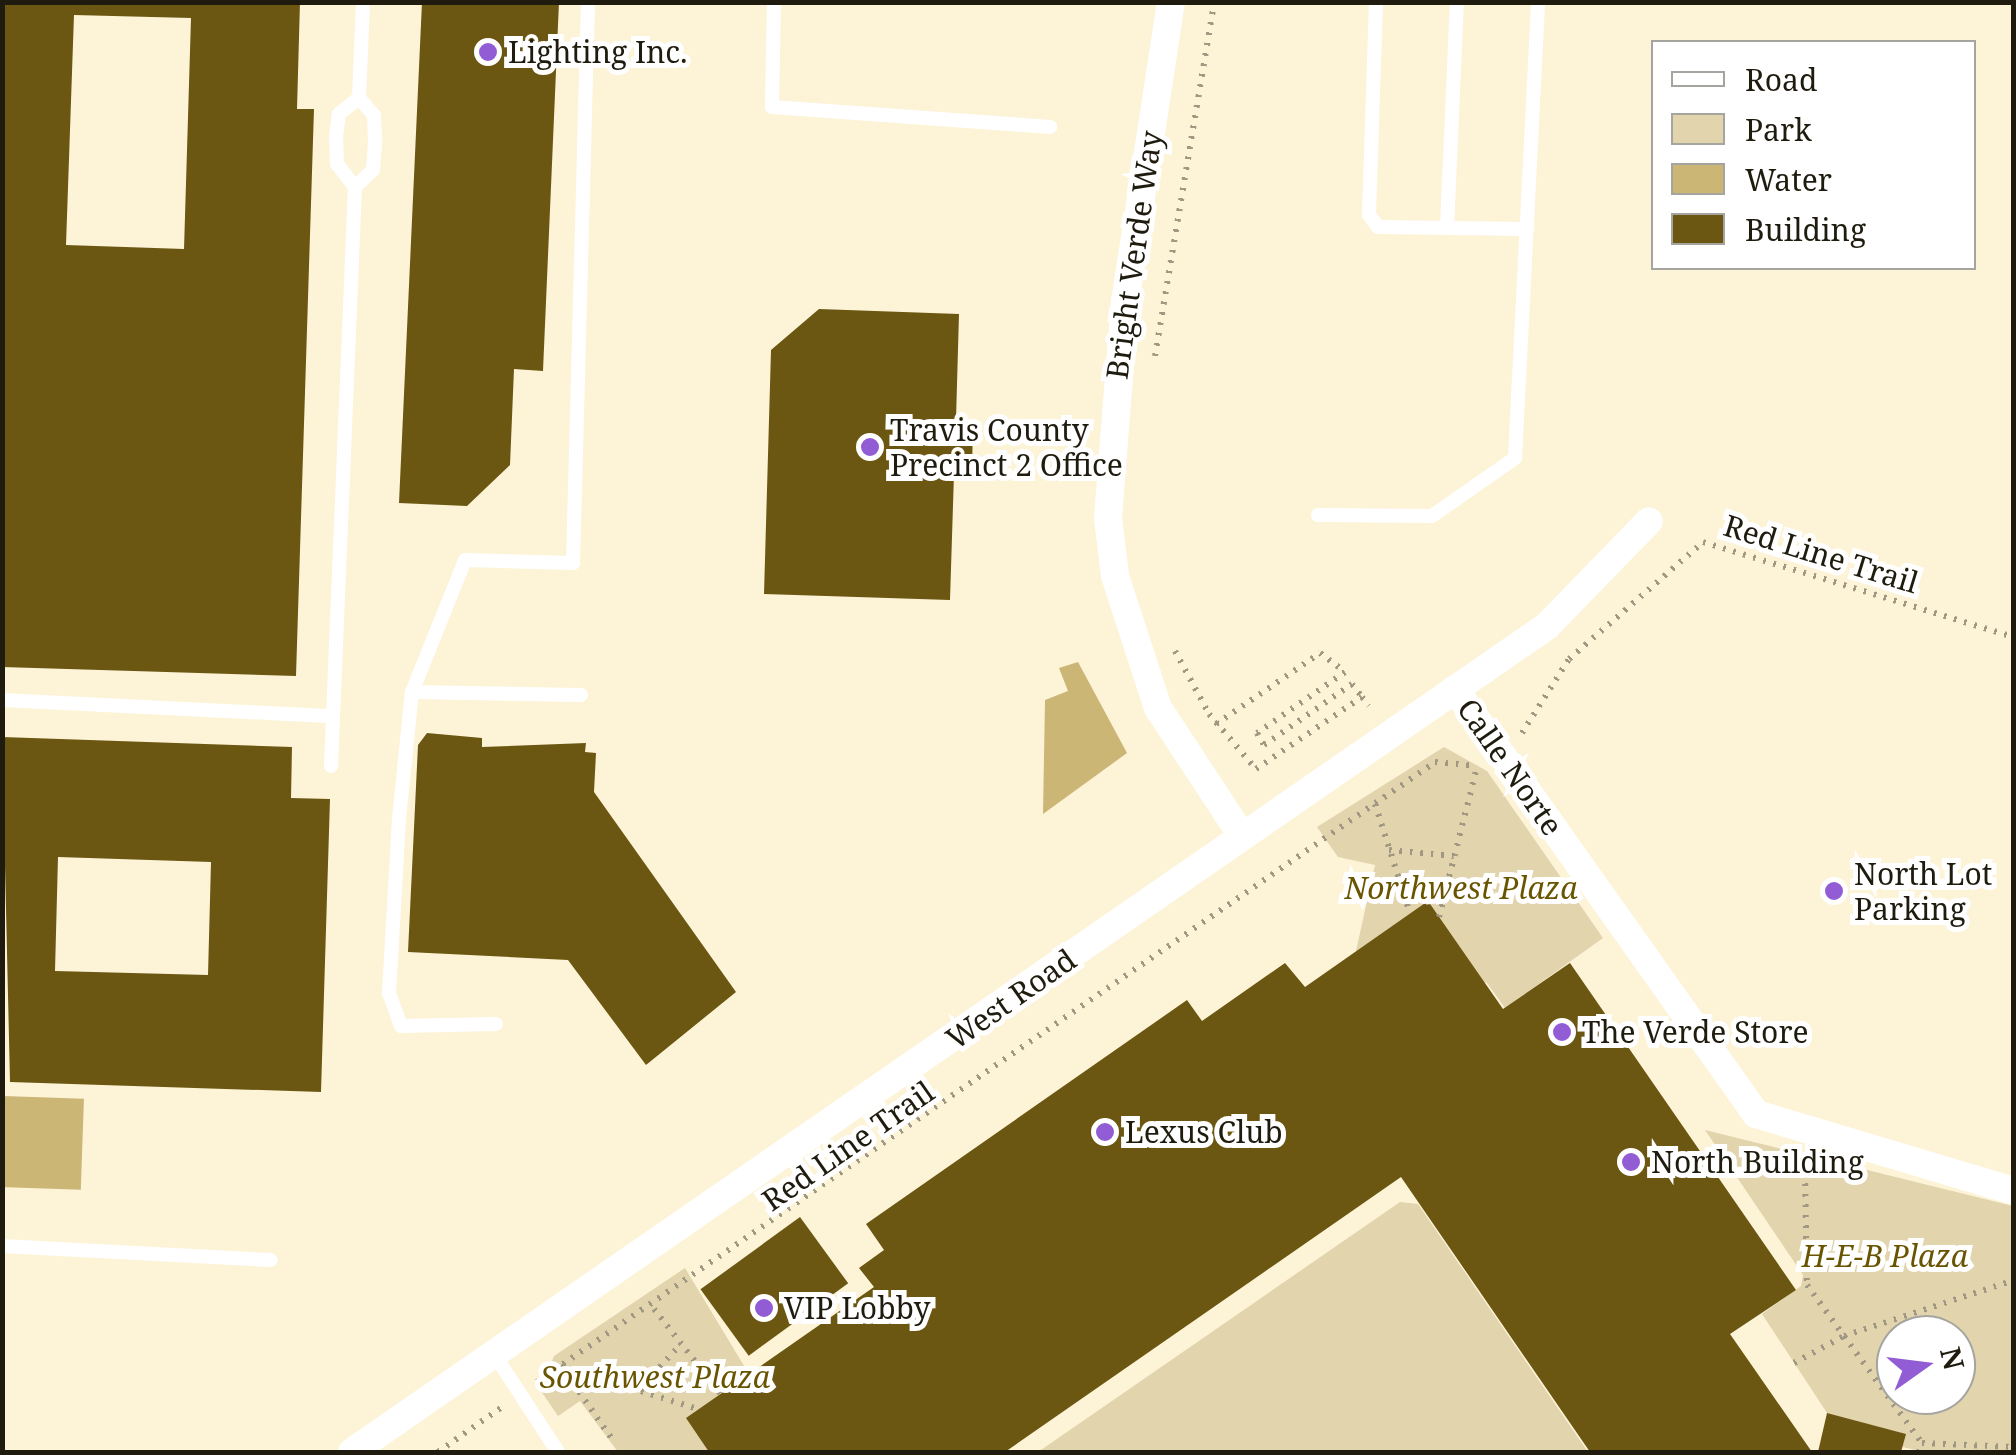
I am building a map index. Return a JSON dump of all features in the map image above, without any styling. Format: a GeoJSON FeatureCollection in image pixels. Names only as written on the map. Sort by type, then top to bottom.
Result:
{"type":"FeatureCollection","features":[{"type":"Feature","properties":{"kind":"street","name":"Bright Verde Way"},"geometry":{"type":"LineString","coordinates":[[1172,2],[1125,302],[1108,518],[1114,576],[1158,708],[1242,836]]}},
{"type":"Feature","properties":{"kind":"street","name":"West Road"},"geometry":{"type":"LineString","coordinates":[[352,1452],[496,1357],[1547,626],[1650,521]]}},
{"type":"Feature","properties":{"kind":"street","name":"Calle Norte"},"geometry":{"type":"LineString","coordinates":[[1455,689],[1756,1114],[2014,1191]]}},
{"type":"Feature","properties":{"kind":"lane"},"geometry":{"type":"LineString","coordinates":[[356,187],[373,170],[375,142],[374,114],[359,98],[363,2]]}},
{"type":"Feature","properties":{"kind":"lane"},"geometry":{"type":"LineString","coordinates":[[496,1024],[401,1026],[389,993],[412,692],[465,560],[573,562],[588,2]]}},
{"type":"Feature","properties":{"kind":"lane"},"geometry":{"type":"LineString","coordinates":[[774,2],[772,108],[1050,128]]}},
{"type":"Feature","properties":{"kind":"lane"},"geometry":{"type":"LineString","coordinates":[[1376,2],[1370,215],[1378,227],[1527,229]]}},
{"type":"Feature","properties":{"kind":"lane"},"geometry":{"type":"LineString","coordinates":[[1446,228],[1458,2]]}},
{"type":"Feature","properties":{"kind":"lane"},"geometry":{"type":"LineString","coordinates":[[1318,515],[1432,516],[1515,458],[1538,2]]}},
{"type":"Feature","properties":{"kind":"lane"},"geometry":{"type":"LineString","coordinates":[[331,766],[356,187],[337,164],[336,137],[339,114],[359,98]]}},
{"type":"Feature","properties":{"kind":"lane"},"geometry":{"type":"LineString","coordinates":[[412,692],[580,696]]}},
{"type":"Feature","properties":{"kind":"lane"},"geometry":{"type":"LineString","coordinates":[[2,700],[333,716]]}},
{"type":"Feature","properties":{"kind":"lane"},"geometry":{"type":"LineString","coordinates":[[2,1246],[272,1260]]}},
{"type":"Feature","properties":{"kind":"lane"},"geometry":{"type":"LineString","coordinates":[[496,1357],[558,1452]]}},
{"type":"Feature","properties":{"kind":"path"},"geometry":{"type":"LineString","coordinates":[[1153,366],[1214,2]]}},
{"type":"Feature","properties":{"kind":"path","name":"Red Line Trail"},"geometry":{"type":"LineString","coordinates":[[1518,737],[1569,659],[1703,542],[2014,637]]}},
{"type":"Feature","properties":{"kind":"path"},"geometry":{"type":"LineString","coordinates":[[1170,640],[1216,724],[1246,766],[1264,770],[1362,697]]}},
{"type":"Feature","properties":{"kind":"path"},"geometry":{"type":"LineString","coordinates":[[1216,724],[1320,653],[1344,672],[1257,734],[1264,744],[1352,684],[1369,706]]}},
{"type":"Feature","properties":{"kind":"path","name":"Red Line Trail"},"geometry":{"type":"LineString","coordinates":[[543,1377],[654,1308],[1436,762],[1478,765],[1454,856]]}},
{"type":"Feature","properties":{"kind":"path"},"geometry":{"type":"LineString","coordinates":[[1375,804],[1410,914]]}},
{"type":"Feature","properties":{"kind":"path"},"geometry":{"type":"LineString","coordinates":[[1390,850],[1454,856],[1439,917]]}},
{"type":"Feature","properties":{"kind":"path"},"geometry":{"type":"LineString","coordinates":[[1806,1173],[1806,1285],[1922,1443]]}},
{"type":"Feature","properties":{"kind":"path"},"geometry":{"type":"LineString","coordinates":[[1794,1363],[1844,1336],[2014,1280]]}},
{"type":"Feature","properties":{"kind":"path"},"geometry":{"type":"LineString","coordinates":[[654,1308],[721,1394]]}},
{"type":"Feature","properties":{"kind":"path"},"geometry":{"type":"LineString","coordinates":[[638,1390],[681,1344]]}},
{"type":"Feature","properties":{"kind":"path"},"geometry":{"type":"LineString","coordinates":[[560,1366],[698,1410]]}},
{"type":"Feature","properties":{"kind":"path"},"geometry":{"type":"LineString","coordinates":[[560,1366],[614,1442]]}},
{"type":"Feature","properties":{"kind":"path"},"geometry":{"type":"LineString","coordinates":[[438,1452],[492,1414]]}},
{"type":"Feature","properties":{"kind":"path"},"geometry":{"type":"LineString","coordinates":[[1922,1443],[2014,1447]]}},
{"type":"Feature","properties":{"kind":"path"},"geometry":{"type":"LineString","coordinates":[[1919,1452],[1922,1443]]}},
{"type":"Feature","properties":{"kind":"green space","name":"Northwest Plaza"},"geometry":{"type":"Polygon","coordinates":[[[1444,747],[1487,771],[1603,938],[1505,1008],[1487,983],[1356,951],[1375,865],[1338,857],[1317,827],[1444,747]]]}},
{"type":"Feature","properties":{"kind":"green space","name":"H-E-B Plaza"},"geometry":{"type":"Polygon","coordinates":[[[1705,1130],[2013,1206],[2013,1452],[1925,1452],[1902,1447],[1905,1434],[1827,1413],[1762,1314],[1801,1286],[1803,1275],[1705,1130]]]}},
{"type":"Feature","properties":{"kind":"green space"},"geometry":{"type":"Polygon","coordinates":[[[1400,1202],[1418,1204],[1588,1452],[1038,1452],[1400,1202]]]}},
{"type":"Feature","properties":{"kind":"green space","name":"Southwest Plaza"},"geometry":{"type":"Polygon","coordinates":[[[685,1268],[761,1394],[760,1452],[618,1452],[580,1401],[558,1416],[541,1391],[554,1356],[685,1268]]]}},
{"type":"Feature","properties":{"kind":"water"},"geometry":{"type":"Polygon","coordinates":[[[1078,662],[1127,753],[1043,814],[1045,700],[1068,691],[1059,668],[1078,662]]]}},
{"type":"Feature","properties":{"kind":"water"},"geometry":{"type":"Polygon","coordinates":[[[3,1096],[84,1099],[81,1190],[2,1187],[3,1096]]]}},
{"type":"Feature","properties":{"kind":"building"},"geometry":{"type":"Polygon","coordinates":[[[2,2],[300,2],[297,109],[314,109],[296,676],[2,667],[2,2]],[[74,15],[66,245],[184,249],[191,18],[74,15]]]}},
{"type":"Feature","properties":{"kind":"building"},"geometry":{"type":"Polygon","coordinates":[[[422,2],[559,2],[543,371],[514,369],[510,465],[467,506],[399,503],[422,2]]]}},
{"type":"Feature","properties":{"kind":"building","name":"Travis County Precinct 2 Office"},"geometry":{"type":"Polygon","coordinates":[[[819,309],[959,314],[956,420],[973,421],[972,474],[954,474],[950,600],[764,594],[771,350],[819,309]]]}},
{"type":"Feature","properties":{"kind":"building"},"geometry":{"type":"Polygon","coordinates":[[[427,733],[482,738],[482,747],[586,743],[585,752],[596,753],[594,792],[736,992],[646,1065],[568,960],[408,952],[418,745],[427,733]]]}},
{"type":"Feature","properties":{"kind":"building"},"geometry":{"type":"Polygon","coordinates":[[[2,737],[292,747],[291,798],[330,799],[321,1092],[10,1082],[2,737]],[[58,857],[55,971],[208,975],[211,862],[58,857]]]}},
{"type":"Feature","properties":{"kind":"building"},"geometry":{"type":"Polygon","coordinates":[[[1428,901],[1503,1009],[1570,963],[1796,1290],[1730,1334],[1812,1452],[1590,1452],[1401,1177],[1005,1452],[709,1452],[686,1418],[874,1287],[859,1268],[884,1250],[866,1224],[1187,1000],[1202,1021],[1285,963],[1305,987],[1428,901]]]}},
{"type":"Feature","properties":{"kind":"building","name":"VIP Lobby"},"geometry":{"type":"Polygon","coordinates":[[[800,1217],[848,1283],[749,1356],[700,1289],[800,1217]]]}},
{"type":"Feature","properties":{"kind":"building"},"geometry":{"type":"Polygon","coordinates":[[[1827,1413],[1906,1434],[1901,1452],[1818,1452],[1827,1413]]]}},
{"type":"Feature","properties":{"kind":"place","name":"Lighting Inc."},"geometry":{"type":"Point","coordinates":[488,52]}},
{"type":"Feature","properties":{"kind":"place","name":"Travis County Precinct 2 Office"},"geometry":{"type":"Point","coordinates":[870,447]}},
{"type":"Feature","properties":{"kind":"place","name":"North Lot Parking"},"geometry":{"type":"Point","coordinates":[1834,891]}},
{"type":"Feature","properties":{"kind":"place","name":"The Verde Store"},"geometry":{"type":"Point","coordinates":[1562,1032]}},
{"type":"Feature","properties":{"kind":"place","name":"Lexus Club"},"geometry":{"type":"Point","coordinates":[1105,1132]}},
{"type":"Feature","properties":{"kind":"place","name":"North Building"},"geometry":{"type":"Point","coordinates":[1631,1162]}},
{"type":"Feature","properties":{"kind":"place","name":"VIP Lobby"},"geometry":{"type":"Point","coordinates":[764,1308]}}]}
